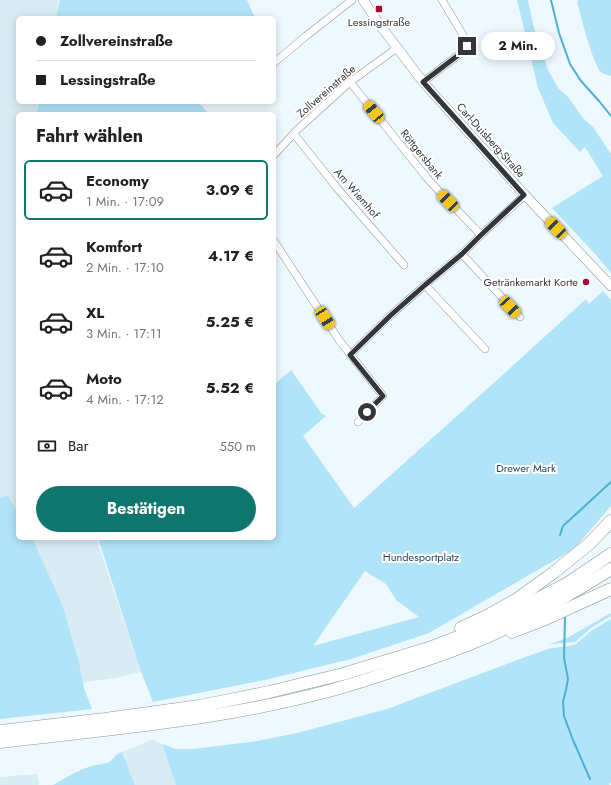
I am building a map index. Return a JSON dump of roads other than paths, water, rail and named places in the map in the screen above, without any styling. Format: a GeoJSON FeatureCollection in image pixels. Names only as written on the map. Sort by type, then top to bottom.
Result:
{"type":"FeatureCollection","features":[{"type":"Feature","properties":{"kind":"highway"},"geometry":{"type":"LineString","coordinates":[[429,648],[441,637],[487,616],[517,599],[589,544],[611,521]]}},
{"type":"Feature","properties":{"kind":"highway"},"geometry":{"type":"LineString","coordinates":[[152,718],[343,674],[429,648],[481,628],[568,583],[611,554]]}},
{"type":"Feature","properties":{"kind":"highway"},"geometry":{"type":"LineString","coordinates":[[0,742],[152,718],[208,716],[309,696],[362,681],[438,656],[489,636],[539,611],[588,584],[611,569]]}},
{"type":"Feature","properties":{"kind":"highway"},"geometry":{"type":"LineString","coordinates":[[362,681],[386,680],[441,662],[543,620],[611,589]]}},
{"type":"Feature","properties":{"kind":"highway"},"geometry":{"type":"LineString","coordinates":[[0,731],[107,724]]}},
{"type":"Feature","properties":{"kind":"main road","name":"Carl-Duisberg-Straße"},"geometry":{"type":"LineString","coordinates":[[363,0],[423,82],[524,195],[611,286]]}},
{"type":"Feature","properties":{"kind":"street"},"geometry":{"type":"LineString","coordinates":[[276,61],[352,0]]}},
{"type":"Feature","properties":{"kind":"street"},"geometry":{"type":"LineString","coordinates":[[423,82],[465,50],[467,46],[466,40],[442,0]]}},
{"type":"Feature","properties":{"kind":"street","name":"Zollvereinstraße"},"geometry":{"type":"LineString","coordinates":[[276,153],[350,82],[397,48]]}},
{"type":"Feature","properties":{"kind":"street","name":"Röttgersbank"},"geometry":{"type":"LineString","coordinates":[[350,82],[427,178],[481,235]]}},
{"type":"Feature","properties":{"kind":"street","name":"Am Wiemhof"},"geometry":{"type":"LineString","coordinates":[[294,134],[337,188],[404,264]]}},
{"type":"Feature","properties":{"kind":"street"},"geometry":{"type":"LineString","coordinates":[[350,355],[391,315],[462,254],[524,195]]}},
{"type":"Feature","properties":{"kind":"street"},"geometry":{"type":"LineString","coordinates":[[276,244],[338,340],[383,396],[358,422]]}},
{"type":"Feature","properties":{"kind":"street"},"geometry":{"type":"LineString","coordinates":[[462,254],[520,317]]}},
{"type":"Feature","properties":{"kind":"street"},"geometry":{"type":"LineString","coordinates":[[425,285],[485,349]]}},
{"type":"Feature","properties":{"kind":"waterway"},"geometry":{"type":"LineString","coordinates":[[551,0],[559,33],[570,64],[581,81],[611,116]]}},
{"type":"Feature","properties":{"kind":"waterway"},"geometry":{"type":"LineString","coordinates":[[560,535],[563,526],[611,482]]}},
{"type":"Feature","properties":{"kind":"waterway"},"geometry":{"type":"LineString","coordinates":[[565,618],[564,658],[568,679],[563,702],[564,716],[590,779]]}},
{"type":"Feature","properties":{"kind":"place","name":"Lessingstraße"},"geometry":{"type":"Point","coordinates":[379,9]}},
{"type":"Feature","properties":{"kind":"place","name":"Getränkemarkt Korte"},"geometry":{"type":"Point","coordinates":[586,282]}},
{"type":"Feature","properties":{"kind":"park label","name":"Drewer Mark"},"geometry":{"type":"Point","coordinates":[526,468]}},
{"type":"Feature","properties":{"kind":"park label","name":"Hundesportplatz"},"geometry":{"type":"Point","coordinates":[421,557]}}]}
